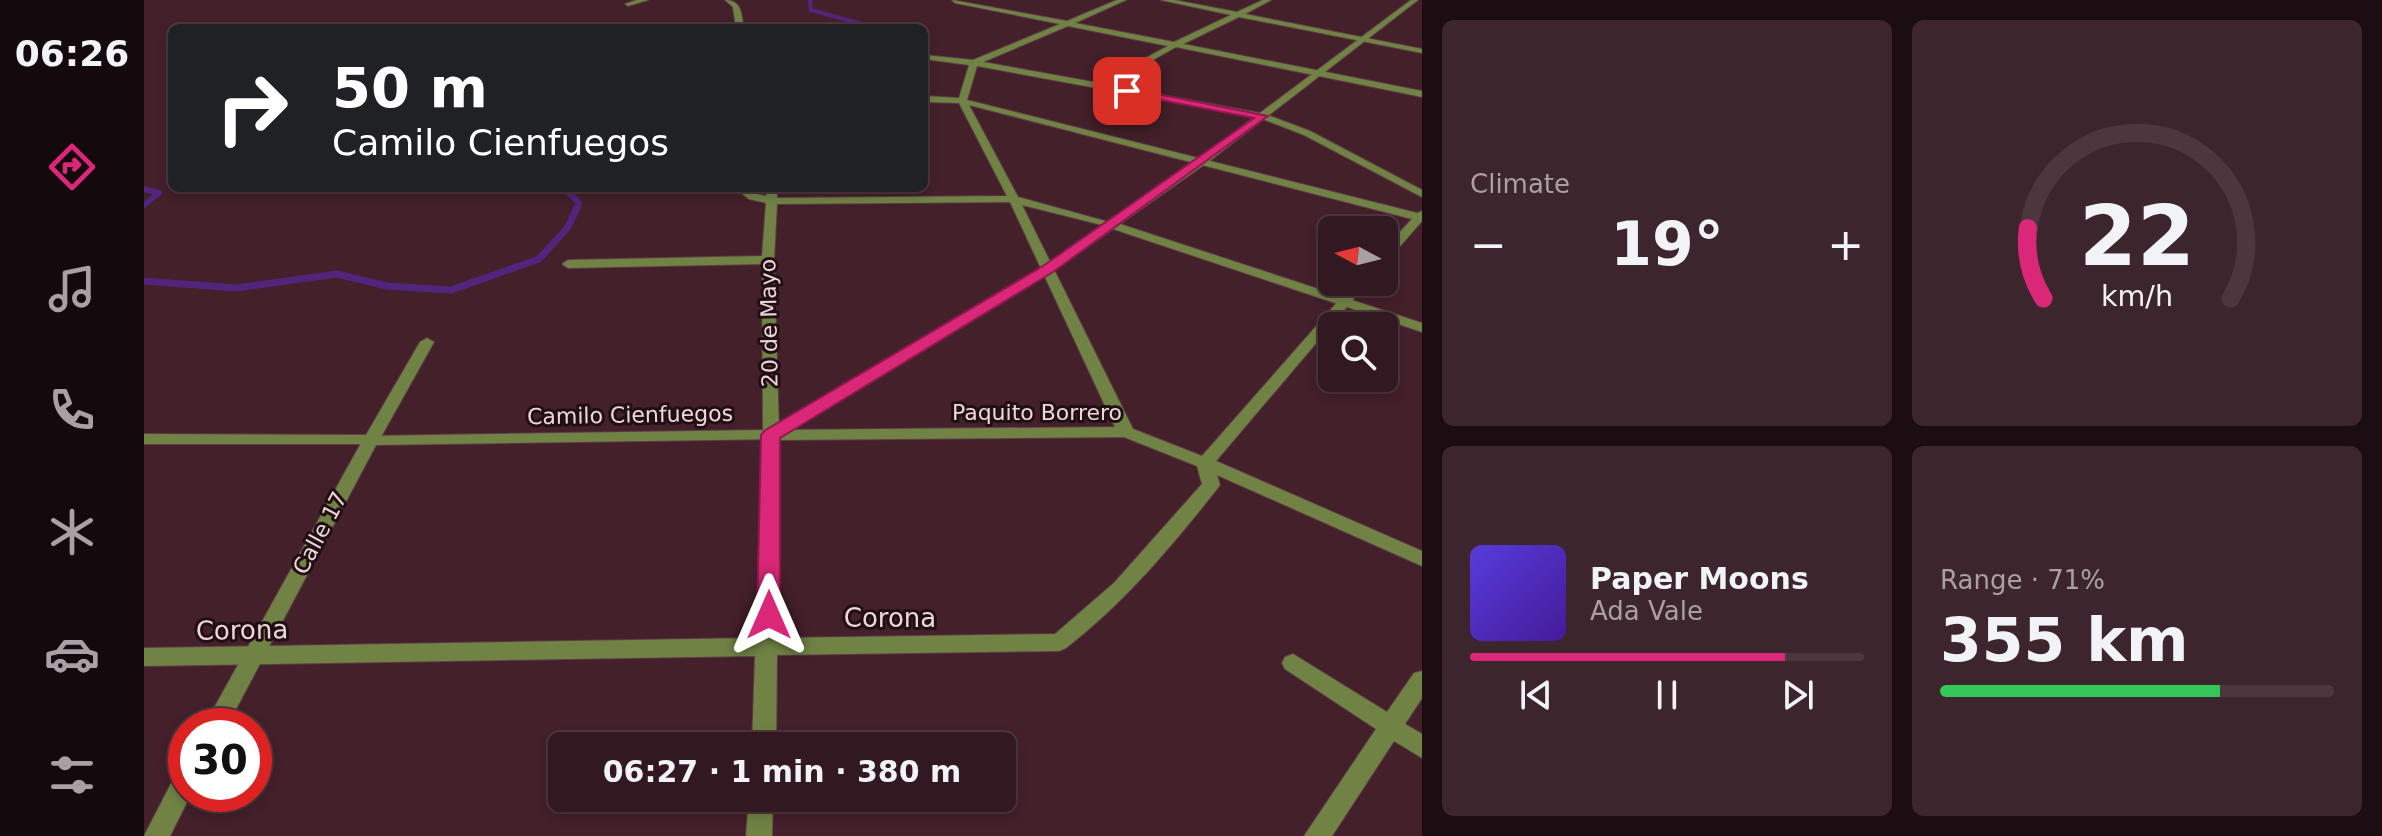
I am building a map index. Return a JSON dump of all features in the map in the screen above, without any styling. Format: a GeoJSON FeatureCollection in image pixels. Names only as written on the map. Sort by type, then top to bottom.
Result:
{"type":"FeatureCollection","features":[{"type":"Feature","properties":{"kind":"street"},"geometry":{"type":"LineString","coordinates":[[628,4],[645,0]]}},
{"type":"Feature","properties":{"kind":"street"},"geometry":{"type":"LineString","coordinates":[[728,0],[736,6],[739,24]]}},
{"type":"Feature","properties":{"kind":"street"},"geometry":{"type":"LineString","coordinates":[[957,0],[1422,94]]}},
{"type":"Feature","properties":{"kind":"street"},"geometry":{"type":"LineString","coordinates":[[1123,0],[974,63],[962,101],[1014,199],[1126,432]]}},
{"type":"Feature","properties":{"kind":"street"},"geometry":{"type":"LineString","coordinates":[[1164,0],[1422,51]]}},
{"type":"Feature","properties":{"kind":"street"},"geometry":{"type":"LineString","coordinates":[[1100,86],[1268,0]]}},
{"type":"Feature","properties":{"kind":"street"},"geometry":{"type":"LineString","coordinates":[[1386,0],[1422,6]]}},
{"type":"Feature","properties":{"kind":"street"},"geometry":{"type":"LineString","coordinates":[[771,435],[1048,269],[1204,160],[1411,2]]}},
{"type":"Feature","properties":{"kind":"street"},"geometry":{"type":"LineString","coordinates":[[928,57],[974,63],[1262,116],[1307,133],[1422,194]]}},
{"type":"Feature","properties":{"kind":"street"},"geometry":{"type":"LineString","coordinates":[[928,99],[962,101],[1421,216],[1398,241]]}},
{"type":"Feature","properties":{"kind":"street"},"geometry":{"type":"LineString","coordinates":[[746,192],[753,197],[772,194],[1014,199],[1110,224],[1422,328]]}},
{"type":"Feature","properties":{"kind":"street","name":"20 de Mayo"},"geometry":{"type":"LineString","coordinates":[[765,732],[771,435],[768,260],[772,194]]}},
{"type":"Feature","properties":{"kind":"street"},"geometry":{"type":"LineString","coordinates":[[568,264],[768,260]]}},
{"type":"Feature","properties":{"kind":"street"},"geometry":{"type":"LineString","coordinates":[[1205,463],[1349,296]]}},
{"type":"Feature","properties":{"kind":"street","name":"Calle 17"},"geometry":{"type":"LineString","coordinates":[[225,708],[427,342]]}},
{"type":"Feature","properties":{"kind":"street","name":"Paquito Borrero"},"geometry":{"type":"LineString","coordinates":[[771,435],[1126,432],[1205,463],[1422,559]]}},
{"type":"Feature","properties":{"kind":"street","name":"Camilo Cienfuegos"},"geometry":{"type":"LineString","coordinates":[[144,439],[371,440],[771,435]]}},
{"type":"Feature","properties":{"kind":"street","name":"Corona"},"geometry":{"type":"LineString","coordinates":[[144,657],[1059,642],[1094,617],[1141,570],[1211,485],[1205,463]]}},
{"type":"Feature","properties":{"kind":"street"},"geometry":{"type":"LineString","coordinates":[[1293,663],[1422,747]]}},
{"type":"Feature","properties":{"kind":"street"},"geometry":{"type":"LineString","coordinates":[[1317,836],[1422,680]]}},
{"type":"Feature","properties":{"kind":"street"},"geometry":{"type":"LineString","coordinates":[[156,836],[169,812]]}},
{"type":"Feature","properties":{"kind":"street"},"geometry":{"type":"LineString","coordinates":[[759,836],[760,812]]}},
{"type":"Feature","properties":{"kind":"waterway"},"geometry":{"type":"LineString","coordinates":[[810,0],[811,10],[862,24]]}},
{"type":"Feature","properties":{"kind":"waterway"},"geometry":{"type":"LineString","coordinates":[[144,189],[159,193],[144,205]]}},
{"type":"Feature","properties":{"kind":"waterway"},"geometry":{"type":"LineString","coordinates":[[568,192],[579,203],[576,210]]}},
{"type":"Feature","properties":{"kind":"waterway"},"geometry":{"type":"LineString","coordinates":[[144,281],[236,288],[337,274],[387,286],[451,290],[539,259],[568,227],[577,208]]}},
{"type":"Feature","properties":{"kind":"route"},"geometry":{"type":"LineString","coordinates":[[769,615],[771,435],[1048,269],[1262,116],[1127,91]]}}]}
